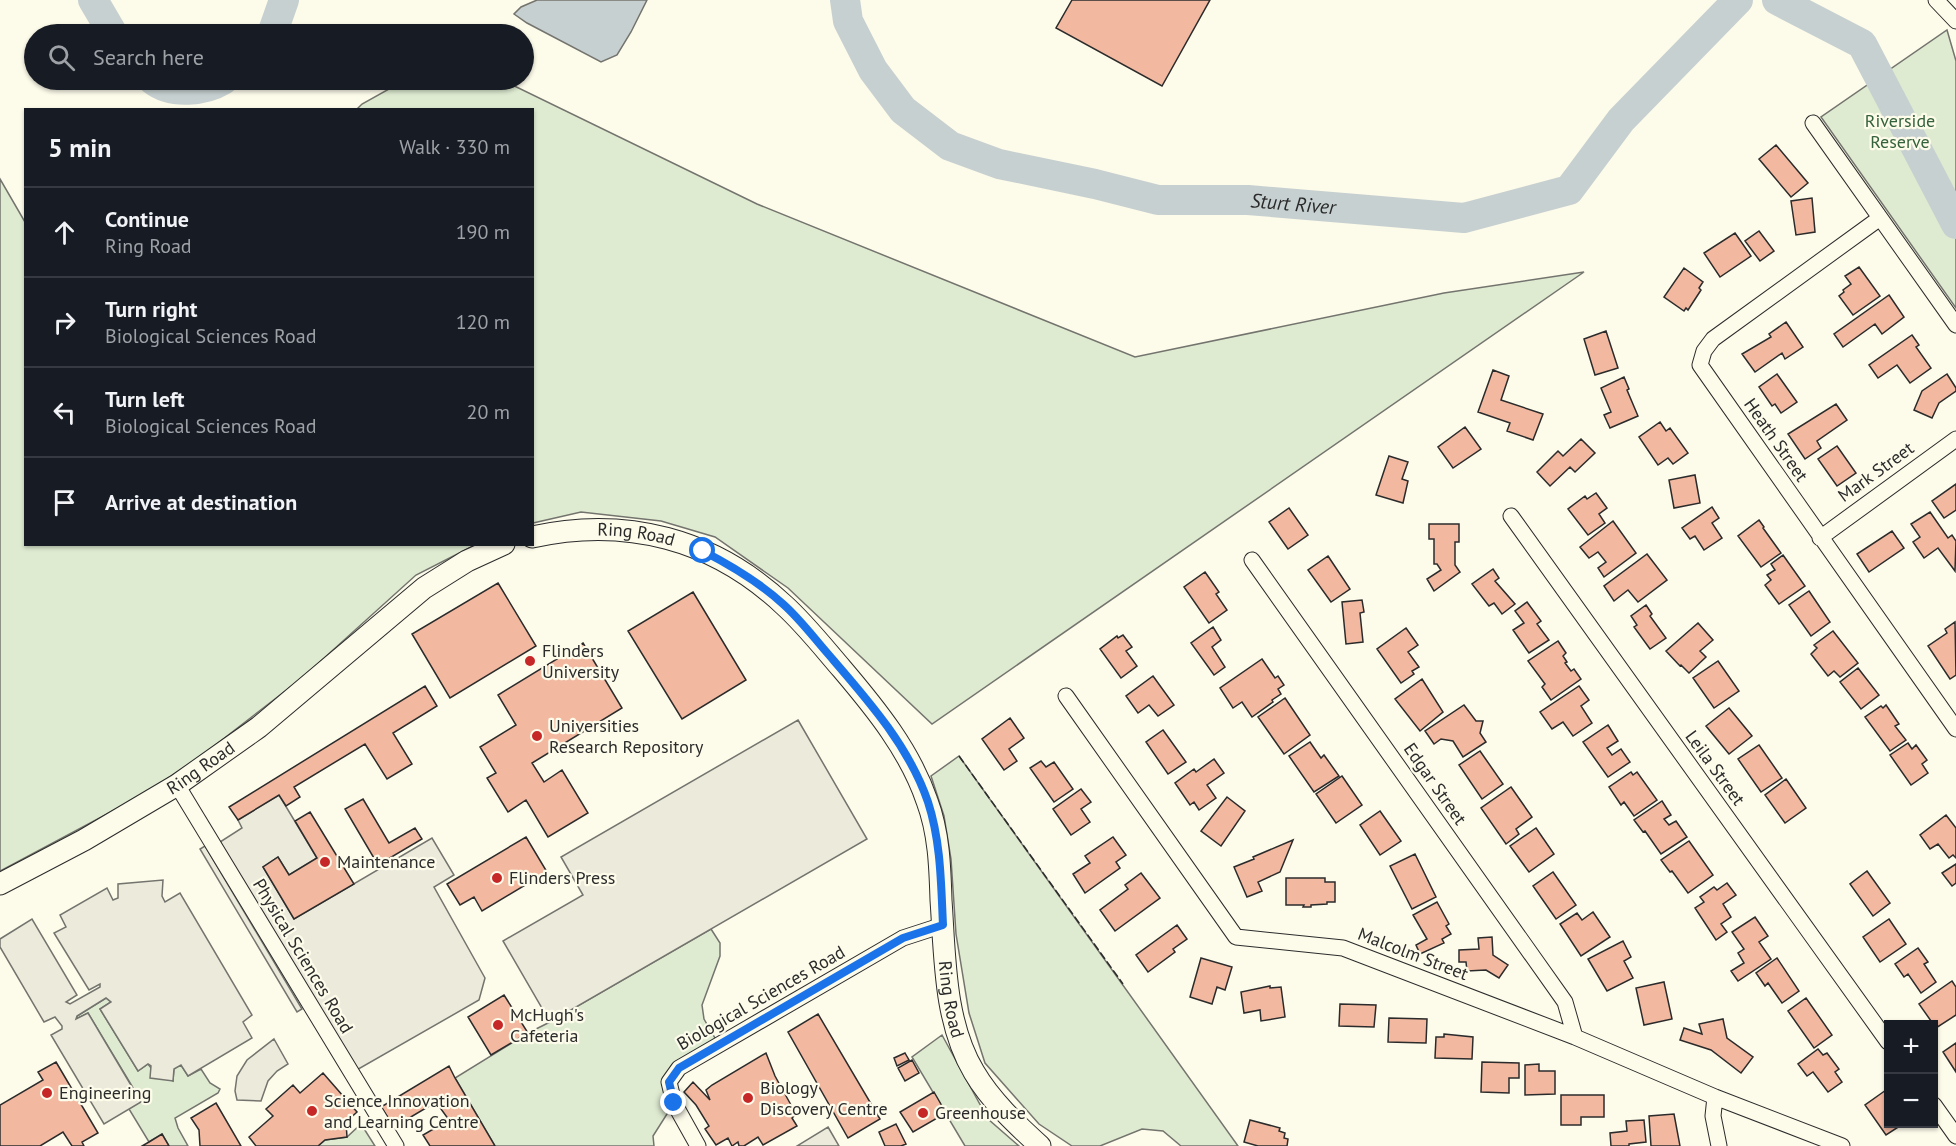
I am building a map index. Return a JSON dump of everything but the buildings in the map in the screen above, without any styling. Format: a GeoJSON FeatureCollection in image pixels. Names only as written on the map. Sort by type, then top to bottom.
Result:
{"type":"FeatureCollection","features":[{"type":"Feature","properties":{"kind":"street"},"geometry":{"type":"LineString","coordinates":[[1936,0],[1956,21]]}},
{"type":"Feature","properties":{"kind":"street"},"geometry":{"type":"LineString","coordinates":[[1813,123],[1956,325]]}},
{"type":"Feature","properties":{"kind":"street","name":"Heath Street"},"geometry":{"type":"LineString","coordinates":[[1880,218],[1713,339],[1704,351],[1700,365],[1956,729]]}},
{"type":"Feature","properties":{"kind":"street","name":"Mark Street"},"geometry":{"type":"LineString","coordinates":[[1820,538],[1956,438]]}},
{"type":"Feature","properties":{"kind":"street","name":"Leila Street"},"geometry":{"type":"LineString","coordinates":[[1511,516],[1884,1036]]}},
{"type":"Feature","properties":{"kind":"street","name":"Ring Road"},"geometry":{"type":"LineString","coordinates":[[534,537],[555,532],[608,529],[640,531],[686,544],[712,555],[745,574],[783,603],[870,704],[898,742],[918,778],[928,803],[939,850],[948,988],[955,1025],[965,1053],[992,1097],[1040,1146]]}},
{"type":"Feature","properties":{"kind":"street","name":"Ring Road"},"geometry":{"type":"LineString","coordinates":[[0,884],[84,840],[177,785],[259,727],[424,588],[467,561],[500,546]]}},
{"type":"Feature","properties":{"kind":"street","name":"Edgar Street"},"geometry":{"type":"LineString","coordinates":[[1252,560],[1565,1002],[1575,1037]]}},
{"type":"Feature","properties":{"kind":"street","name":"Malcolm Street"},"geometry":{"type":"LineString","coordinates":[[1066,696],[1236,937],[1343,948],[1575,1037],[1715,1097],[1842,1146]]}},
{"type":"Feature","properties":{"kind":"street","name":"Physical Sciences Road"},"geometry":{"type":"LineString","coordinates":[[177,785],[396,1146]]}},
{"type":"Feature","properties":{"kind":"street","name":"Biological Sciences Road"},"geometry":{"type":"LineString","coordinates":[[698,1146],[674,1103],[671,1092],[669,1082],[679,1068],[903,938],[943,925]]}},
{"type":"Feature","properties":{"kind":"street"},"geometry":{"type":"LineString","coordinates":[[1715,1097],[1713,1116],[1719,1146]]}},
{"type":"Feature","properties":{"kind":"street"},"geometry":{"type":"LineString","coordinates":[[1938,1111],[1956,1136]]}},
{"type":"Feature","properties":{"kind":"green space","name":"Riverside Reserve"},"geometry":{"type":"Polygon","coordinates":[[[1947,30],[1956,61],[1956,308],[1821,117],[1947,30]]]}},
{"type":"Feature","properties":{"kind":"green space"},"geometry":{"type":"Polygon","coordinates":[[[387,90],[523,90],[757,204],[1135,357],[1444,293],[1584,272],[932,724],[788,588],[715,537],[661,521],[581,512],[534,523],[534,108],[358,108],[387,90]]]}},
{"type":"Feature","properties":{"kind":"green space"},"geometry":{"type":"Polygon","coordinates":[[[0,179],[24,220],[24,546],[473,546],[416,575],[302,678],[196,760],[139,797],[0,871],[0,179]]]}},
{"type":"Feature","properties":{"kind":"green space"},"geometry":{"type":"Polygon","coordinates":[[[959,756],[1238,1146],[1181,1146],[1163,1131],[1142,1129],[1100,1146],[1072,1146],[1039,1124],[985,1063],[969,1013],[956,934],[951,859],[944,816],[931,776],[959,756]]]}},
{"type":"Feature","properties":{"kind":"green space"},"geometry":{"type":"Polygon","coordinates":[[[711,929],[720,943],[720,956],[702,1005],[704,1019],[719,1045],[679,1068],[674,1103],[653,1136],[654,1146],[495,1146],[455,1078],[528,1033],[711,929]]]}},
{"type":"Feature","properties":{"kind":"green space"},"geometry":{"type":"Polygon","coordinates":[[[106,998],[111,1002],[100,1009],[138,1071],[148,1064],[173,1081],[174,1068],[181,1065],[188,1076],[201,1069],[210,1083],[220,1089],[218,1093],[175,1118],[188,1146],[169,1146],[162,1134],[149,1142],[129,1109],[141,1101],[88,1013],[76,1019],[77,1016],[106,998]]]}},
{"type":"Feature","properties":{"kind":"green space"},"geometry":{"type":"Polygon","coordinates":[[[942,1035],[988,1119],[1019,1146],[965,1146],[912,1057],[942,1035]]]}},
{"type":"Feature","properties":{"kind":"green space"},"geometry":{"type":"Polygon","coordinates":[[[361,1124],[375,1146],[318,1146],[325,1140],[347,1137],[361,1124]]]}},
{"type":"Feature","properties":{"kind":"shaded area"},"geometry":{"type":"Polygon","coordinates":[[[537,0],[647,0],[617,55],[601,62],[514,14],[521,7],[537,0]]]}},
{"type":"Feature","properties":{"kind":"shaded area"},"geometry":{"type":"Polygon","coordinates":[[[798,720],[867,839],[550,1022],[503,941],[583,895],[561,857],[798,720]]]}},
{"type":"Feature","properties":{"kind":"shaded area"},"geometry":{"type":"Polygon","coordinates":[[[279,795],[317,858],[289,875],[278,857],[263,867],[294,919],[432,838],[454,875],[434,887],[485,978],[479,1000],[355,1071],[220,842],[242,828],[238,820],[279,795]]]}},
{"type":"Feature","properties":{"kind":"shaded area"},"geometry":{"type":"Polygon","coordinates":[[[205,846],[302,1009],[297,1012],[200,849],[205,846]]]}},
{"type":"Feature","properties":{"kind":"shaded area"},"geometry":{"type":"Polygon","coordinates":[[[163,880],[162,896],[165,902],[180,893],[252,1015],[243,1022],[252,1038],[188,1076],[181,1065],[174,1069],[173,1081],[150,1078],[151,1066],[148,1064],[138,1071],[100,1009],[111,1002],[106,998],[77,1016],[76,1019],[88,1013],[141,1102],[104,1124],[51,1035],[62,1029],[62,1026],[55,1017],[44,1022],[0,947],[0,939],[32,919],[77,995],[66,1002],[70,1004],[100,987],[100,984],[89,990],[54,933],[66,927],[60,915],[107,888],[113,900],[118,898],[118,884],[163,880]]]}},
{"type":"Feature","properties":{"kind":"shaded area"},"geometry":{"type":"Polygon","coordinates":[[[274,1039],[288,1064],[268,1081],[261,1101],[237,1100],[235,1091],[237,1076],[247,1060],[274,1039]]]}},
{"type":"Feature","properties":{"kind":"shaded area"},"geometry":{"type":"Polygon","coordinates":[[[828,1127],[839,1146],[797,1146],[828,1127]]]}},
{"type":"Feature","properties":{"kind":"waterway","name":"Sturt River"},"geometry":{"type":"LineString","coordinates":[[93,0],[107,24]]}},
{"type":"Feature","properties":{"kind":"waterway","name":"Sturt River"},"geometry":{"type":"LineString","coordinates":[[276,24],[284,0]]}},
{"type":"Feature","properties":{"kind":"waterway","name":"Sturt River"},"geometry":{"type":"LineString","coordinates":[[845,0],[848,21],[873,70],[903,110],[950,146],[999,164],[1158,200],[1248,200],[1464,218],[1569,190],[1621,120],[1738,0]]}},
{"type":"Feature","properties":{"kind":"waterway","name":"Sturt River"},"geometry":{"type":"LineString","coordinates":[[1777,0],[1862,44],[1956,224]]}},
{"type":"Feature","properties":{"kind":"fence"},"geometry":{"type":"LineString","coordinates":[[959,756],[1123,984]]}},
{"type":"Feature","properties":{"kind":"place","name":"Flinders University"},"geometry":{"type":"Point","coordinates":[530,661]}},
{"type":"Feature","properties":{"kind":"place","name":"Universities Research Repository"},"geometry":{"type":"Point","coordinates":[537,736]}},
{"type":"Feature","properties":{"kind":"place","name":"Maintenance"},"geometry":{"type":"Point","coordinates":[325,862]}},
{"type":"Feature","properties":{"kind":"place","name":"Flinders Press"},"geometry":{"type":"Point","coordinates":[497,878]}},
{"type":"Feature","properties":{"kind":"place","name":"McHugh's Cafeteria"},"geometry":{"type":"Point","coordinates":[498,1025]}},
{"type":"Feature","properties":{"kind":"place","name":"Engineering"},"geometry":{"type":"Point","coordinates":[47,1093]}},
{"type":"Feature","properties":{"kind":"place","name":"Biology Discovery Centre"},"geometry":{"type":"Point","coordinates":[748,1098]}},
{"type":"Feature","properties":{"kind":"place","name":"Science Innovation and Learning Centre"},"geometry":{"type":"Point","coordinates":[312,1111]}},
{"type":"Feature","properties":{"kind":"place","name":"Greenhouse"},"geometry":{"type":"Point","coordinates":[923,1113]}},
{"type":"Feature","properties":{"kind":"route"},"geometry":{"type":"LineString","coordinates":[[674,1103],[669,1082],[679,1068],[903,938],[943,925],[939,850],[935,832],[928,803],[904,751],[887,725],[849,677],[783,603],[738,570],[703,551]]}}]}
